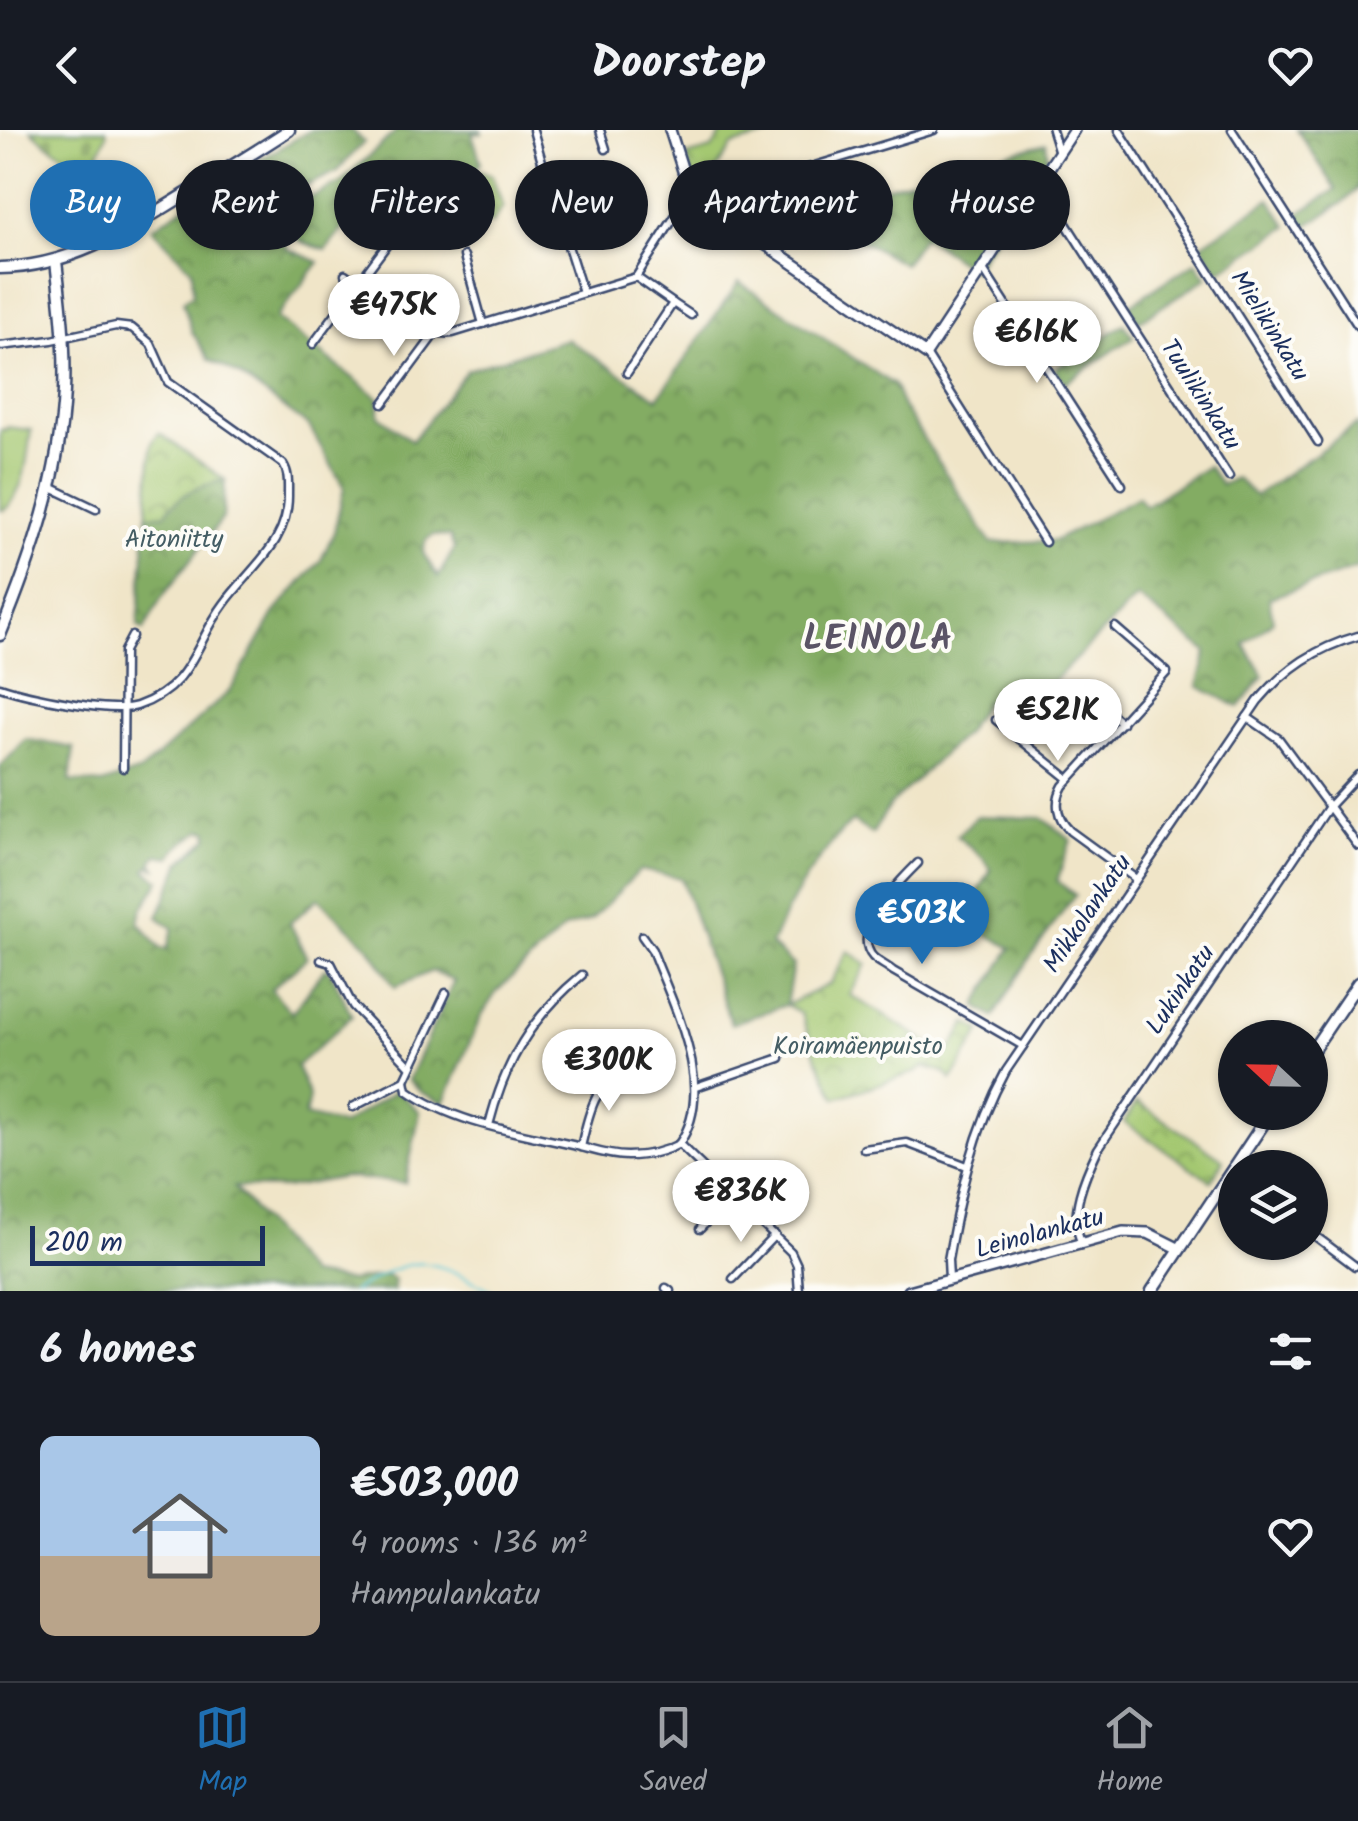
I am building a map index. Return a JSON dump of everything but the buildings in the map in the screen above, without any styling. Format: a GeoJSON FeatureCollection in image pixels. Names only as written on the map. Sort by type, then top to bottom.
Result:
{"type":"FeatureCollection","features":[{"type":"Feature","properties":{"kind":"main road"},"geometry":{"type":"LineString","coordinates":[[0,268],[56,260],[88,249],[145,220],[290,130]]}},
{"type":"Feature","properties":{"kind":"main road"},"geometry":{"type":"LineString","coordinates":[[0,635],[37,534],[62,416],[63,338],[56,260]]}},
{"type":"Feature","properties":{"kind":"main road"},"geometry":{"type":"LineString","coordinates":[[1328,1027],[1358,983]]}},
{"type":"Feature","properties":{"kind":"main road"},"geometry":{"type":"LineString","coordinates":[[1152,1291],[1218,1195]]}},
{"type":"Feature","properties":{"kind":"street"},"geometry":{"type":"LineString","coordinates":[[533,130],[541,160]]}},
{"type":"Feature","properties":{"kind":"street"},"geometry":{"type":"LineString","coordinates":[[600,130],[606,149]]}},
{"type":"Feature","properties":{"kind":"street"},"geometry":{"type":"LineString","coordinates":[[670,130],[680,160]]}},
{"type":"Feature","properties":{"kind":"street"},"geometry":{"type":"LineString","coordinates":[[834,160],[934,130]]}},
{"type":"Feature","properties":{"kind":"street"},"geometry":{"type":"LineString","coordinates":[[1052,130],[1060,153]]}},
{"type":"Feature","properties":{"kind":"street"},"geometry":{"type":"LineString","coordinates":[[1055,160],[1074,130]]}},
{"type":"Feature","properties":{"kind":"street","name":"Mielikinkatu"},"geometry":{"type":"LineString","coordinates":[[1119,130],[1318,442]]}},
{"type":"Feature","properties":{"kind":"street"},"geometry":{"type":"LineString","coordinates":[[1232,130],[1358,326]]}},
{"type":"Feature","properties":{"kind":"street"},"geometry":{"type":"LineString","coordinates":[[345,274],[413,325],[434,335],[454,333],[636,276],[668,227]]}},
{"type":"Feature","properties":{"kind":"street","name":"Tuulikinkatu"},"geometry":{"type":"LineString","coordinates":[[1070,230],[1230,477]]}},
{"type":"Feature","properties":{"kind":"street"},"geometry":{"type":"LineString","coordinates":[[312,344],[383,250]]}},
{"type":"Feature","properties":{"kind":"street"},"geometry":{"type":"LineString","coordinates":[[569,250],[583,293]]}},
{"type":"Feature","properties":{"kind":"street"},"geometry":{"type":"LineString","coordinates":[[777,250],[926,354],[1045,542]]}},
{"type":"Feature","properties":{"kind":"street"},"geometry":{"type":"LineString","coordinates":[[926,354],[996,250]]}},
{"type":"Feature","properties":{"kind":"street"},"geometry":{"type":"LineString","coordinates":[[464,256],[483,324]]}},
{"type":"Feature","properties":{"kind":"street"},"geometry":{"type":"LineString","coordinates":[[983,269],[1122,485]]}},
{"type":"Feature","properties":{"kind":"street"},"geometry":{"type":"LineString","coordinates":[[636,276],[691,314]]}},
{"type":"Feature","properties":{"kind":"street"},"geometry":{"type":"LineString","coordinates":[[627,373],[673,303]]}},
{"type":"Feature","properties":{"kind":"street"},"geometry":{"type":"LineString","coordinates":[[0,346],[116,326],[140,332],[151,344],[168,382],[279,460],[287,471],[288,513],[274,545],[223,606],[188,670],[180,680],[141,705],[126,709],[40,698],[0,687]]}},
{"type":"Feature","properties":{"kind":"street"},"geometry":{"type":"LineString","coordinates":[[383,404],[434,335]]}},
{"type":"Feature","properties":{"kind":"street"},"geometry":{"type":"LineString","coordinates":[[50,487],[96,509]]}},
{"type":"Feature","properties":{"kind":"street"},"geometry":{"type":"LineString","coordinates":[[1115,627],[1167,672],[1069,778],[1058,794],[1057,804],[1062,823],[1136,879]]}},
{"type":"Feature","properties":{"kind":"street"},"geometry":{"type":"LineString","coordinates":[[123,768],[124,651],[132,636]]}},
{"type":"Feature","properties":{"kind":"street","name":"Mikkolankatu"},"geometry":{"type":"LineString","coordinates":[[950,1279],[948,1260],[967,1166],[987,1106],[1023,1046],[1272,685],[1296,664],[1326,647],[1358,636]]}},
{"type":"Feature","properties":{"kind":"street"},"geometry":{"type":"LineString","coordinates":[[1076,685],[1122,723]]}},
{"type":"Feature","properties":{"kind":"street"},"geometry":{"type":"LineString","coordinates":[[1247,717],[1279,739],[1358,846]]}},
{"type":"Feature","properties":{"kind":"street"},"geometry":{"type":"LineString","coordinates":[[996,720],[1069,778]]}},
{"type":"Feature","properties":{"kind":"street","name":"Lukinkatu"},"geometry":{"type":"LineString","coordinates":[[1082,1243],[1076,1229],[1077,1215],[1098,1149],[1330,805],[1358,774]]}},
{"type":"Feature","properties":{"kind":"street"},"geometry":{"type":"LineString","coordinates":[[918,863],[878,911],[870,926],[868,948],[874,958],[893,971],[1023,1046]]}},
{"type":"Feature","properties":{"kind":"street"},"geometry":{"type":"LineString","coordinates":[[446,993],[410,1066],[406,1090],[427,1104],[489,1125],[627,1156],[658,1152],[678,1144],[692,1114],[696,1087],[693,1066],[655,957],[642,936]]}},
{"type":"Feature","properties":{"kind":"street"},"geometry":{"type":"LineString","coordinates":[[322,960],[331,963],[352,1006],[410,1066]]}},
{"type":"Feature","properties":{"kind":"street"},"geometry":{"type":"LineString","coordinates":[[489,1125],[505,1070],[525,1034],[544,1009],[582,975]]}},
{"type":"Feature","properties":{"kind":"street"},"geometry":{"type":"LineString","coordinates":[[696,1087],[780,1058]]}},
{"type":"Feature","properties":{"kind":"street"},"geometry":{"type":"LineString","coordinates":[[582,1147],[596,1098],[606,1082],[624,1068]]}},
{"type":"Feature","properties":{"kind":"street"},"geometry":{"type":"LineString","coordinates":[[353,1107],[405,1080]]}},
{"type":"Feature","properties":{"kind":"street"},"geometry":{"type":"LineString","coordinates":[[864,1149],[907,1143],[967,1166]]}},
{"type":"Feature","properties":{"kind":"street"},"geometry":{"type":"LineString","coordinates":[[678,1144],[794,1256],[799,1291]]}},
{"type":"Feature","properties":{"kind":"street"},"geometry":{"type":"LineString","coordinates":[[700,1230],[732,1195]]}},
{"type":"Feature","properties":{"kind":"street","name":"Leinolankatu"},"geometry":{"type":"LineString","coordinates":[[909,1291],[1138,1231],[1180,1249]]}},
{"type":"Feature","properties":{"kind":"street"},"geometry":{"type":"LineString","coordinates":[[733,1280],[775,1235]]}},
{"type":"Feature","properties":{"kind":"street"},"geometry":{"type":"LineString","coordinates":[[1328,1246],[1355,1266]]}},
{"type":"Feature","properties":{"kind":"green space"},"geometry":{"type":"Polygon","coordinates":[[[31,130],[106,130],[107,134],[96,160],[73,160],[31,130]]]}},
{"type":"Feature","properties":{"kind":"green space"},"geometry":{"type":"Polygon","coordinates":[[[311,130],[352,130],[364,142],[347,160],[334,160],[334,173],[314,182],[314,160],[261,159],[311,130]]]}},
{"type":"Feature","properties":{"kind":"green space"},"geometry":{"type":"Polygon","coordinates":[[[397,130],[482,133],[472,133],[480,160],[365,160],[397,130]]]}},
{"type":"Feature","properties":{"kind":"green space"},"geometry":{"type":"Polygon","coordinates":[[[721,130],[788,130],[732,146],[723,160],[688,160],[687,156],[712,149],[721,130]]]}},
{"type":"Feature","properties":{"kind":"green space"},"geometry":{"type":"Polygon","coordinates":[[[1297,130],[1358,130],[1358,188],[1305,227],[1297,215],[1336,189],[1297,130]]]}},
{"type":"Feature","properties":{"kind":"green space"},"geometry":{"type":"Polygon","coordinates":[[[1046,143],[1045,160],[984,160],[1046,143]]]}},
{"type":"Feature","properties":{"kind":"green space"},"geometry":{"type":"Polygon","coordinates":[[[913,179],[914,250],[904,264],[879,250],[893,250],[893,185],[913,179]]]}},
{"type":"Feature","properties":{"kind":"green space"},"geometry":{"type":"Polygon","coordinates":[[[495,184],[503,207],[495,219],[495,184]]]}},
{"type":"Feature","properties":{"kind":"green space"},"geometry":{"type":"Polygon","coordinates":[[[334,186],[334,240],[326,250],[314,246],[314,196],[334,186]]]}},
{"type":"Feature","properties":{"kind":"green space"},"geometry":{"type":"Polygon","coordinates":[[[1270,199],[1288,227],[1219,272],[1201,245],[1270,199]]]}},
{"type":"Feature","properties":{"kind":"green space"},"geometry":{"type":"Polygon","coordinates":[[[176,212],[176,250],[290,250],[319,262],[276,318],[379,398],[379,416],[412,441],[467,370],[567,339],[658,398],[739,282],[894,385],[903,407],[991,543],[1054,541],[1138,497],[1145,506],[1208,466],[1221,485],[1236,478],[1255,496],[1358,424],[1358,568],[1269,598],[1273,621],[1244,644],[1264,676],[1239,707],[1198,686],[1207,652],[1137,597],[1035,700],[1014,685],[985,703],[965,733],[890,805],[872,834],[852,821],[827,849],[795,895],[771,945],[793,965],[786,1005],[731,1024],[681,878],[640,870],[591,920],[566,927],[497,991],[481,1016],[444,1103],[422,1093],[408,1080],[454,981],[432,971],[395,987],[369,947],[318,898],[290,923],[307,958],[271,989],[292,1013],[325,968],[331,972],[352,1016],[297,1066],[309,1097],[305,1116],[342,1125],[397,1090],[420,1112],[405,1183],[344,1177],[285,1188],[234,1187],[309,1275],[350,1281],[386,1275],[394,1280],[394,1291],[0,1291],[0,767],[26,739],[74,748],[70,781],[102,784],[141,771],[230,691],[276,611],[321,560],[334,532],[344,488],[309,426],[239,375],[209,359],[192,332],[183,301],[193,294],[192,270],[156,232],[156,225],[176,212]],[[433,535],[426,540],[423,553],[438,577],[454,549],[450,537],[433,535]],[[201,830],[171,857],[157,855],[152,863],[156,868],[149,866],[146,870],[160,880],[139,922],[160,948],[167,949],[173,928],[158,917],[181,862],[208,838],[209,831],[201,830]]]}},
{"type":"Feature","properties":{"kind":"green space"},"geometry":{"type":"Polygon","coordinates":[[[944,250],[986,250],[973,270],[944,250]]]}},
{"type":"Feature","properties":{"kind":"green space"},"geometry":{"type":"Polygon","coordinates":[[[1196,262],[1207,278],[1138,322],[1128,306],[1196,262]]]}},
{"type":"Feature","properties":{"kind":"green space"},"geometry":{"type":"Polygon","coordinates":[[[1124,324],[1133,337],[1065,383],[1055,369],[1124,324]]]}},
{"type":"Feature","properties":{"kind":"green space"},"geometry":{"type":"Polygon","coordinates":[[[1,429],[31,430],[21,484],[11,503],[0,510],[0,439],[1,429]]]}},
{"type":"Feature","properties":{"kind":"green space"},"geometry":{"type":"Polygon","coordinates":[[[159,433],[225,480],[192,491],[164,514],[147,516],[152,443],[159,433]]]}},
{"type":"Feature","properties":{"kind":"green space","name":"Aitoniitty"},"geometry":{"type":"Polygon","coordinates":[[[225,480],[223,518],[160,600],[144,630],[138,626],[147,516],[164,514],[192,491],[225,480]]]}},
{"type":"Feature","properties":{"kind":"green space"},"geometry":{"type":"Polygon","coordinates":[[[977,816],[1042,818],[1071,840],[1057,881],[1075,895],[994,1017],[976,1006],[1011,948],[962,920],[991,870],[957,836],[977,816]]]}},
{"type":"Feature","properties":{"kind":"green space","name":"Koiramäenpuisto"},"geometry":{"type":"Polygon","coordinates":[[[848,951],[867,964],[850,995],[948,1054],[967,1023],[981,1031],[952,1080],[944,1072],[924,1066],[917,1072],[836,1098],[801,1013],[786,1005],[830,984],[848,951]]]}},
{"type":"Feature","properties":{"kind":"green space"},"geometry":{"type":"Polygon","coordinates":[[[1137,1102],[1218,1156],[1218,1170],[1211,1181],[1124,1122],[1137,1102]]]}},
{"type":"Feature","properties":{"kind":"waterway"},"geometry":{"type":"LineString","coordinates":[[353,1291],[393,1270],[422,1264],[452,1271],[492,1291]]}},
{"type":"Feature","properties":{"kind":"district","name":"LEINOLA"},"geometry":{"type":"Point","coordinates":[879,640]}}]}
